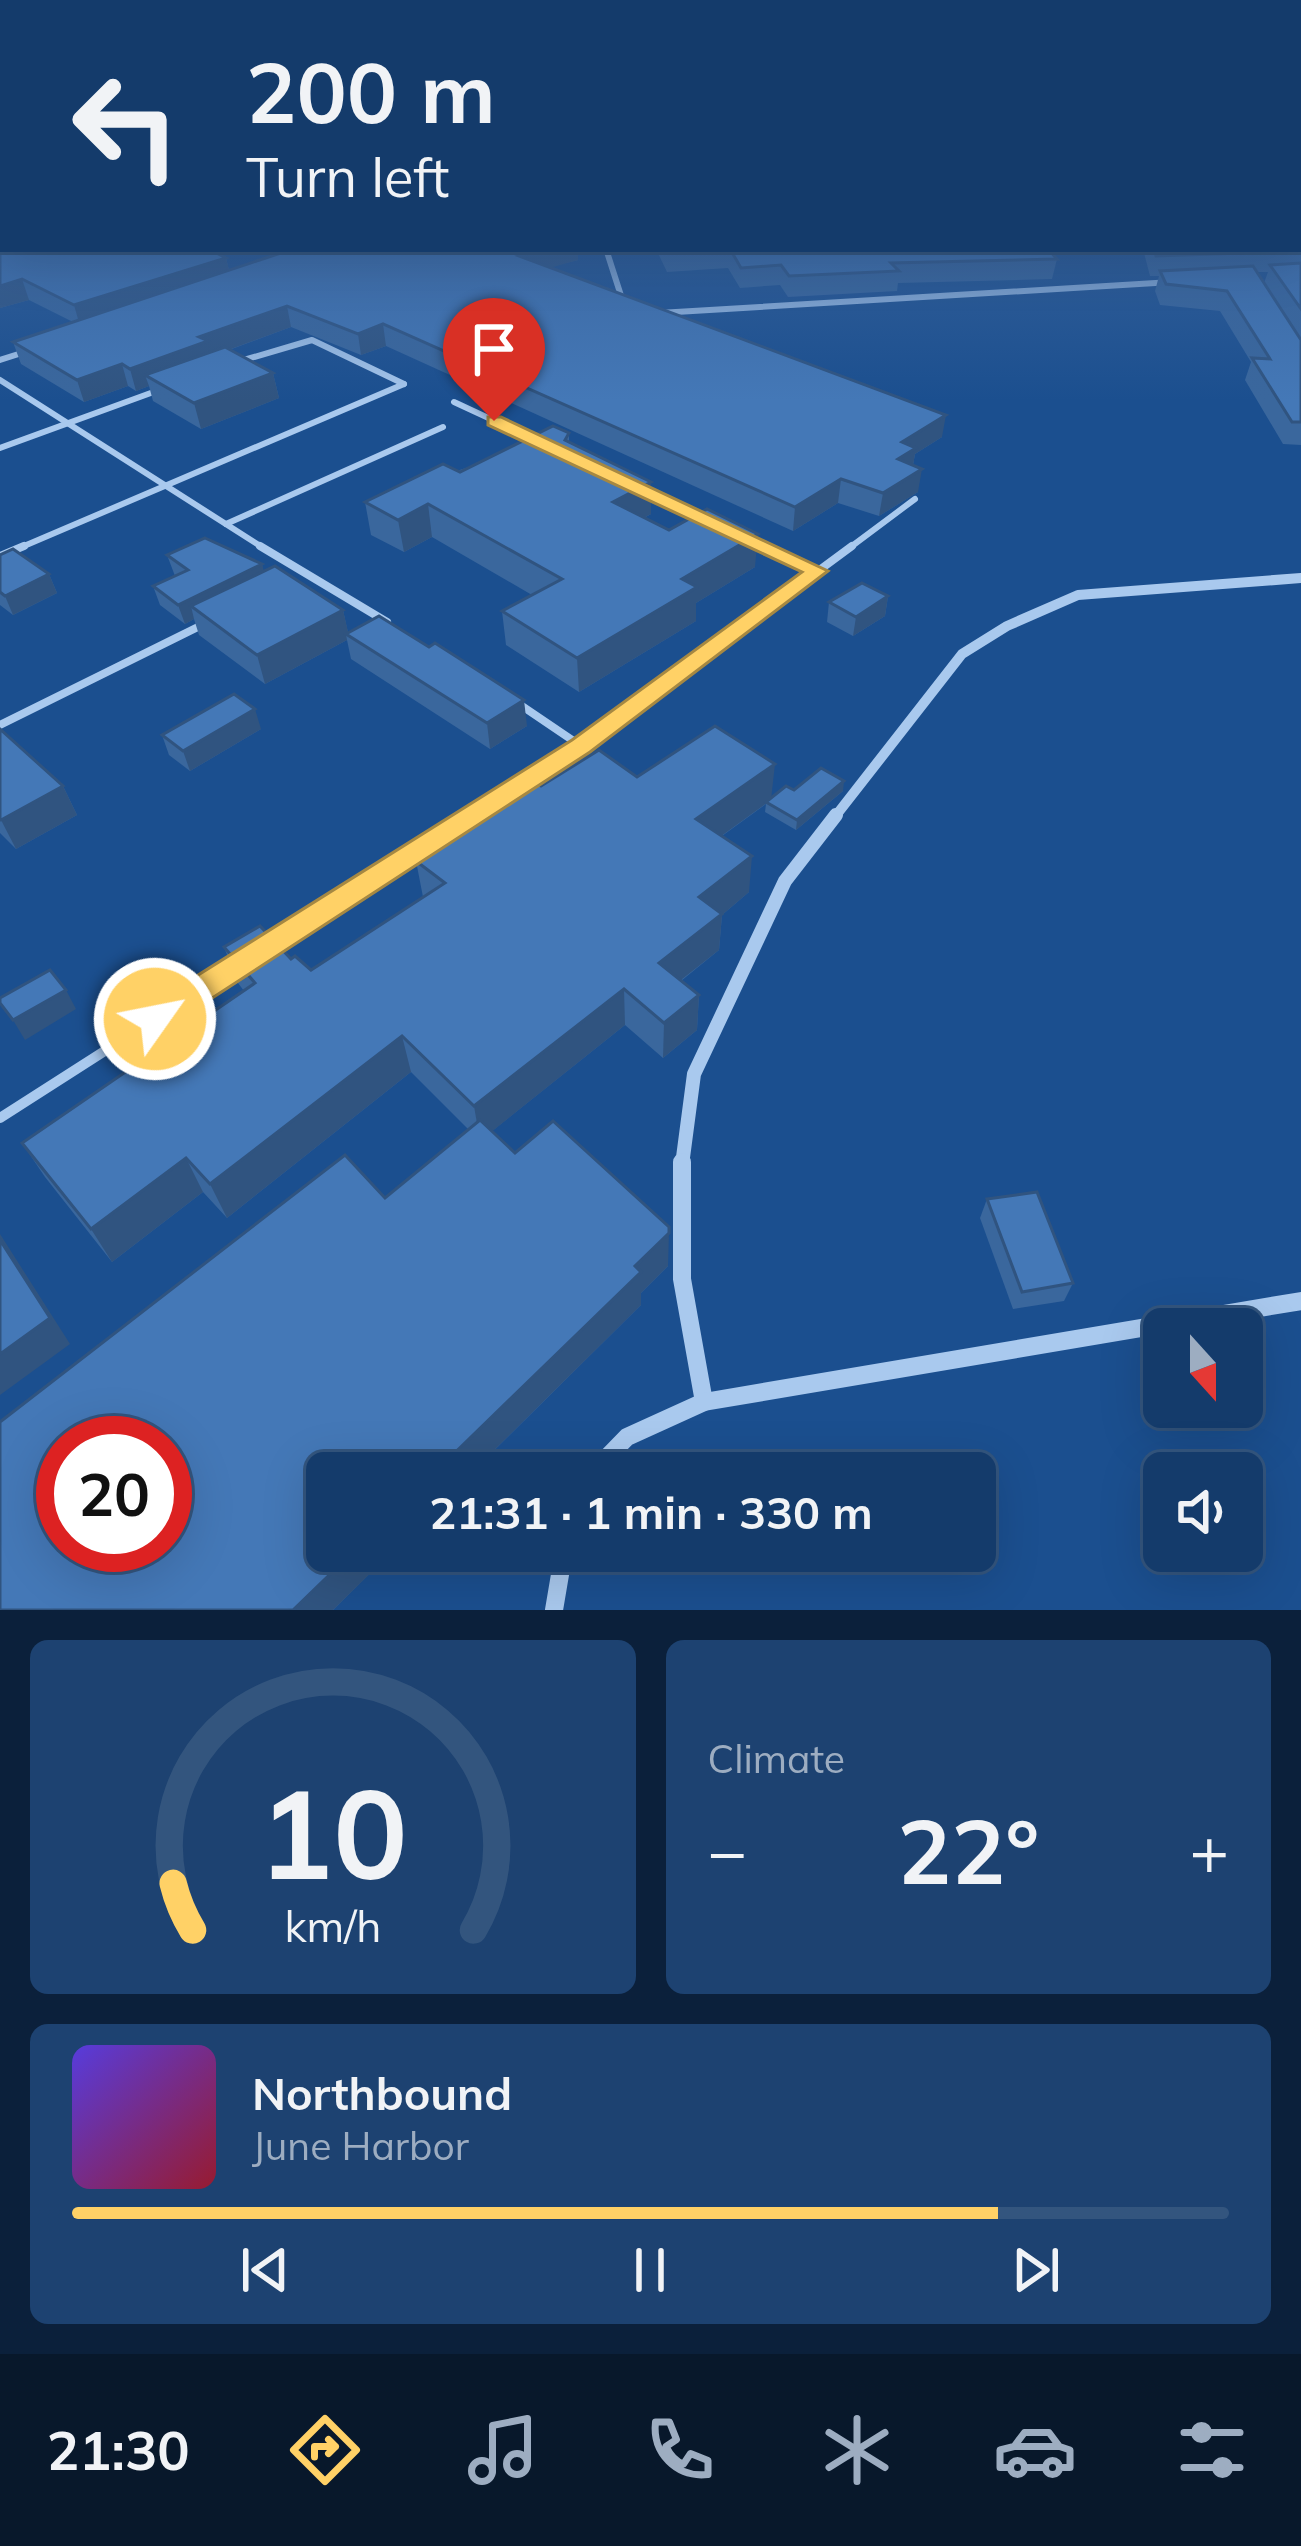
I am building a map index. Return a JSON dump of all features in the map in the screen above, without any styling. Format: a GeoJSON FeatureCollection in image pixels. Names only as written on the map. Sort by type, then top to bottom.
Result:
{"type":"FeatureCollection","features":[{"type":"Feature","properties":{"kind":"street"},"geometry":{"type":"LineString","coordinates":[[607,252],[631,312]]}},
{"type":"Feature","properties":{"kind":"street"},"geometry":{"type":"LineString","coordinates":[[647,314],[1180,282]]}},
{"type":"Feature","properties":{"kind":"street"},"geometry":{"type":"LineString","coordinates":[[704,1402],[682,1279],[681,1171],[694,1074],[785,881],[962,654],[1007,626],[1078,595],[1301,578]]}},
{"type":"Feature","properties":{"kind":"street"},"geometry":{"type":"LineString","coordinates":[[610,1452],[627,1437],[704,1402],[1301,1301]]}},
{"type":"Feature","properties":{"kind":"street"},"geometry":{"type":"LineString","coordinates":[[554,1610],[560,1572]]}},
{"type":"Feature","properties":{"kind":"lane"},"geometry":{"type":"LineString","coordinates":[[0,556],[404,384],[312,340],[233,363]]}},
{"type":"Feature","properties":{"kind":"lane"},"geometry":{"type":"LineString","coordinates":[[0,360],[46,345]]}},
{"type":"Feature","properties":{"kind":"lane"},"geometry":{"type":"LineString","coordinates":[[0,380],[163,487],[401,631]]}},
{"type":"Feature","properties":{"kind":"lane"},"geometry":{"type":"LineString","coordinates":[[0,448],[171,386]]}},
{"type":"Feature","properties":{"kind":"lane"},"geometry":{"type":"LineString","coordinates":[[454,402],[561,452]]}},
{"type":"Feature","properties":{"kind":"lane"},"geometry":{"type":"LineString","coordinates":[[226,524],[443,428]]}},
{"type":"Feature","properties":{"kind":"lane"},"geometry":{"type":"LineString","coordinates":[[625,482],[710,521]]}},
{"type":"Feature","properties":{"kind":"lane"},"geometry":{"type":"LineString","coordinates":[[0,1118],[581,746],[915,499]]}},
{"type":"Feature","properties":{"kind":"lane"},"geometry":{"type":"LineString","coordinates":[[732,531],[817,571]]}},
{"type":"Feature","properties":{"kind":"lane"},"geometry":{"type":"LineString","coordinates":[[286,584],[306,573]]}},
{"type":"Feature","properties":{"kind":"lane"},"geometry":{"type":"LineString","coordinates":[[0,725],[224,614]]}},
{"type":"Feature","properties":{"kind":"lane"},"geometry":{"type":"LineString","coordinates":[[513,700],[581,746]]}},
{"type":"Feature","properties":{"kind":"building"},"geometry":{"type":"Polygon","coordinates":[[[0,252],[215,252],[226,258],[74,305],[22,279],[0,286],[0,252]]]}},
{"type":"Feature","properties":{"kind":"building"},"geometry":{"type":"Polygon","coordinates":[[[284,252],[534,252],[519,256],[946,415],[902,442],[916,448],[898,459],[922,469],[883,493],[841,479],[795,507],[383,324],[358,334],[287,306],[199,337],[208,341],[130,369],[122,364],[77,380],[13,342],[284,252]]]}},
{"type":"Feature","properties":{"kind":"building"},"geometry":{"type":"Polygon","coordinates":[[[732,252],[1051,252],[1057,259],[891,263],[899,271],[789,276],[781,265],[741,268],[732,252]]]}},
{"type":"Feature","properties":{"kind":"building"},"geometry":{"type":"Polygon","coordinates":[[[1155,252],[1272,252],[1156,256],[1155,252]]]}},
{"type":"Feature","properties":{"kind":"building"},"geometry":{"type":"Polygon","coordinates":[[[1301,263],[1301,309],[1270,265],[1301,263]]]}},
{"type":"Feature","properties":{"kind":"building"},"geometry":{"type":"Polygon","coordinates":[[[1253,266],[1301,340],[1301,422],[1292,422],[1252,358],[1270,359],[1227,291],[1166,284],[1160,271],[1253,266]]]}},
{"type":"Feature","properties":{"kind":"building"},"geometry":{"type":"Polygon","coordinates":[[[225,347],[273,373],[194,403],[145,375],[225,347]]]}},
{"type":"Feature","properties":{"kind":"building"},"geometry":{"type":"Polygon","coordinates":[[[553,426],[569,433],[565,440],[651,482],[613,502],[669,530],[707,509],[758,534],[682,579],[697,587],[577,658],[502,611],[562,579],[428,504],[398,520],[365,502],[443,464],[460,472],[553,426]]]}},
{"type":"Feature","properties":{"kind":"building"},"geometry":{"type":"Polygon","coordinates":[[[205,538],[262,564],[178,605],[153,586],[188,570],[167,555],[205,538]]]}},
{"type":"Feature","properties":{"kind":"building"},"geometry":{"type":"Polygon","coordinates":[[[13,549],[49,574],[5,596],[0,592],[0,555],[13,549]]]}},
{"type":"Feature","properties":{"kind":"building"},"geometry":{"type":"Polygon","coordinates":[[[275,566],[343,610],[257,655],[191,606],[275,566]]]}},
{"type":"Feature","properties":{"kind":"building"},"geometry":{"type":"Polygon","coordinates":[[[862,583],[888,596],[856,617],[829,602],[862,583]]]}},
{"type":"Feature","properties":{"kind":"building"},"geometry":{"type":"Polygon","coordinates":[[[379,616],[429,647],[435,643],[524,700],[487,723],[346,634],[379,616]]]}},
{"type":"Feature","properties":{"kind":"building"},"geometry":{"type":"Polygon","coordinates":[[[234,694],[255,709],[183,751],[162,735],[234,694]]]}},
{"type":"Feature","properties":{"kind":"building"},"geometry":{"type":"Polygon","coordinates":[[[715,726],[775,764],[696,819],[752,856],[699,897],[722,914],[659,963],[699,995],[664,1023],[624,989],[474,1106],[402,1036],[210,1184],[186,1158],[91,1229],[22,1143],[255,983],[224,947],[260,926],[291,959],[295,956],[311,970],[445,883],[416,861],[535,782],[541,786],[599,750],[637,777],[715,726]]]}},
{"type":"Feature","properties":{"kind":"building"},"geometry":{"type":"Polygon","coordinates":[[[0,729],[63,786],[1,820],[0,819],[0,729]]]}},
{"type":"Feature","properties":{"kind":"building"},"geometry":{"type":"Polygon","coordinates":[[[821,768],[844,781],[797,820],[766,802],[786,786],[794,790],[821,768]]]}},
{"type":"Feature","properties":{"kind":"building"},"geometry":{"type":"Polygon","coordinates":[[[50,970],[66,990],[13,1020],[0,998],[50,970]]]}},
{"type":"Feature","properties":{"kind":"building"},"geometry":{"type":"Polygon","coordinates":[[[480,1120],[515,1153],[553,1121],[669,1227],[669,1233],[635,1266],[641,1272],[456,1452],[306,1452],[306,1572],[332,1572],[293,1610],[0,1610],[0,1422],[345,1155],[385,1198],[480,1120]]]}},
{"type":"Feature","properties":{"kind":"building"},"geometry":{"type":"Polygon","coordinates":[[[1037,1192],[1073,1283],[1022,1292],[987,1199],[1037,1192]]]}},
{"type":"Feature","properties":{"kind":"building"},"geometry":{"type":"Polygon","coordinates":[[[0,1240],[50,1318],[0,1354],[0,1240]]]}},
{"type":"Feature","properties":{"kind":"route"},"geometry":{"type":"LineString","coordinates":[[155,1019],[581,746],[817,571],[494,421]]}}]}
